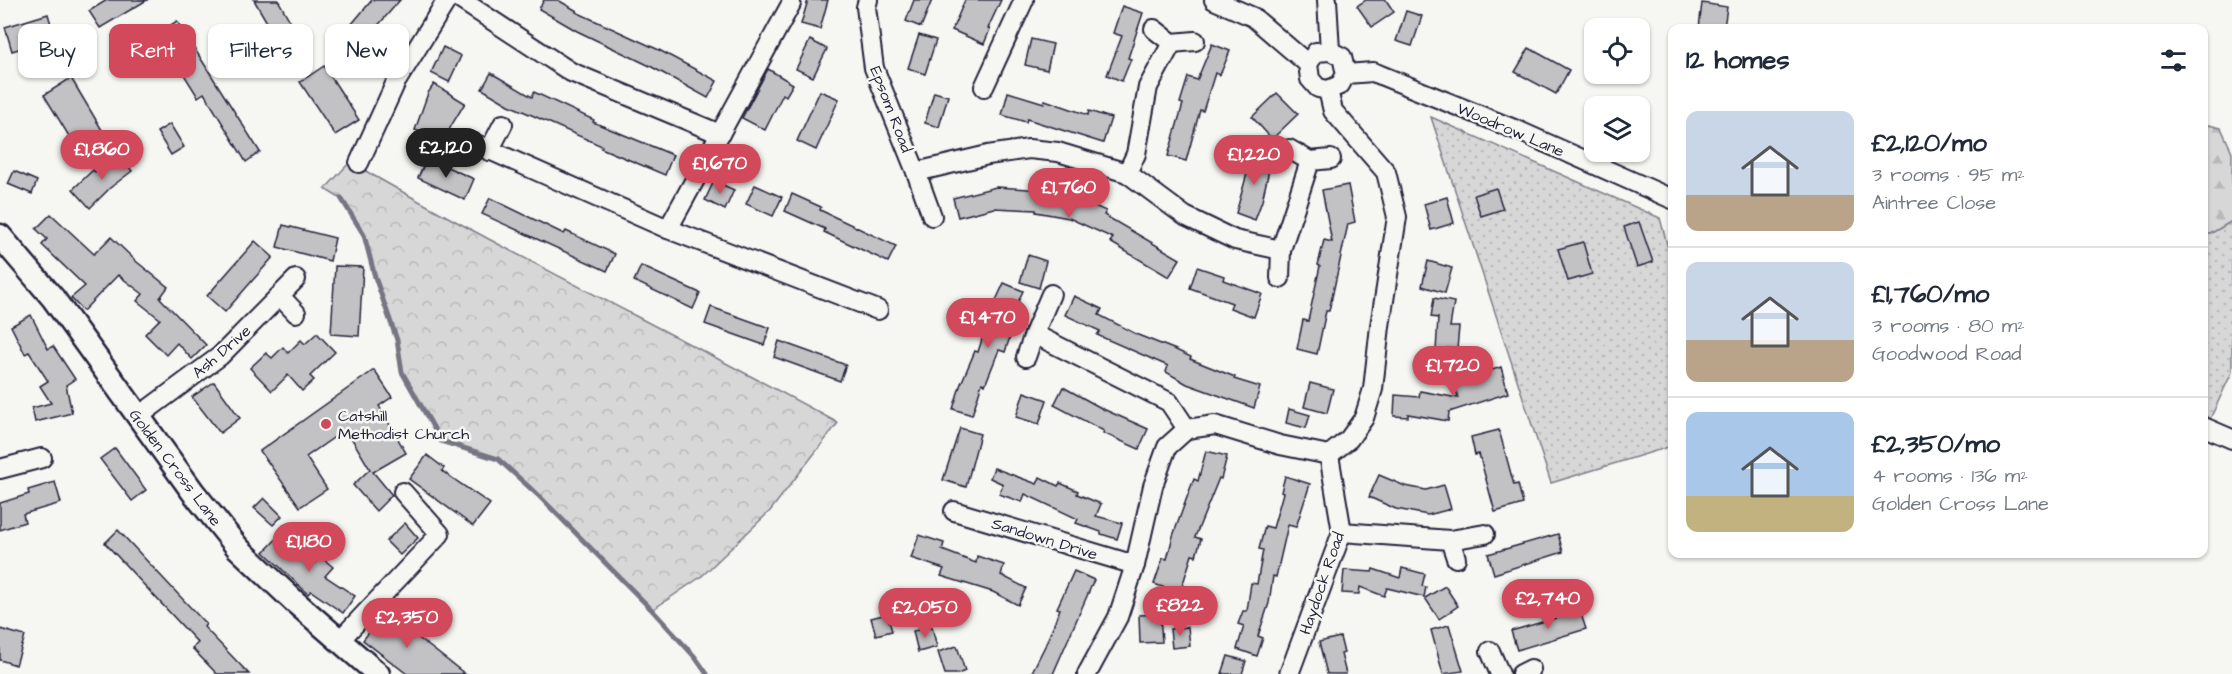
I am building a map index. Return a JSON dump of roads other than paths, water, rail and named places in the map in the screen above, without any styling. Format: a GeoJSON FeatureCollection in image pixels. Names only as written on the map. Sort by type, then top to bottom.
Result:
{"type":"FeatureCollection","features":[{"type":"Feature","properties":{"kind":"main road","name":"Golden Cross Lane"},"geometry":{"type":"LineString","coordinates":[[0,236],[53,298],[193,492],[238,548],[294,601],[378,674]]}},
{"type":"Feature","properties":{"kind":"street"},"geometry":{"type":"LineString","coordinates":[[359,163],[396,82],[447,0]]}},
{"type":"Feature","properties":{"kind":"street"},"geometry":{"type":"LineString","coordinates":[[461,0],[571,72],[720,134]]}},
{"type":"Feature","properties":{"kind":"street","name":"Epsom Road"},"geometry":{"type":"LineString","coordinates":[[868,0],[866,7],[874,68],[932,216]]}},
{"type":"Feature","properties":{"kind":"street"},"geometry":{"type":"LineString","coordinates":[[984,87],[1024,0]]}},
{"type":"Feature","properties":{"kind":"street"},"geometry":{"type":"LineString","coordinates":[[1214,0],[1253,17],[1308,64],[1310,78],[1318,88],[1328,90],[1340,85],[1346,74],[1342,57],[1330,51],[1317,52],[1308,64]]}},
{"type":"Feature","properties":{"kind":"street"},"geometry":{"type":"LineString","coordinates":[[1327,0],[1330,51]]}},
{"type":"Feature","properties":{"kind":"street"},"geometry":{"type":"LineString","coordinates":[[668,229],[791,4]]}},
{"type":"Feature","properties":{"kind":"street"},"geometry":{"type":"LineString","coordinates":[[1154,29],[1172,43],[1195,40]]}},
{"type":"Feature","properties":{"kind":"street"},"geometry":{"type":"LineString","coordinates":[[1126,173],[1136,154],[1148,87],[1172,43]]}},
{"type":"Feature","properties":{"kind":"street","name":"Woodrow Lane"},"geometry":{"type":"LineString","coordinates":[[1346,74],[1373,72],[1519,131],[1668,197]]}},
{"type":"Feature","properties":{"kind":"street"},"geometry":{"type":"LineString","coordinates":[[1087,674],[1118,617],[1135,565],[1153,486],[1167,447],[1187,429],[1215,425],[1280,444],[1329,455],[1349,439],[1364,418],[1373,389],[1397,217],[1386,172],[1333,111],[1328,90]]}},
{"type":"Feature","properties":{"kind":"street"},"geometry":{"type":"LineString","coordinates":[[503,124],[482,147],[668,229],[878,310]]}},
{"type":"Feature","properties":{"kind":"street"},"geometry":{"type":"LineString","coordinates":[[916,172],[988,155],[1029,149],[1058,152],[1126,173],[1185,216],[1235,240],[1281,250]]}},
{"type":"Feature","properties":{"kind":"street"},"geometry":{"type":"LineString","coordinates":[[1289,149],[1310,161],[1331,159]]}},
{"type":"Feature","properties":{"kind":"street"},"geometry":{"type":"LineString","coordinates":[[1280,278],[1281,250],[1310,161]]}},
{"type":"Feature","properties":{"kind":"street","name":"Ash Drive"},"geometry":{"type":"LineString","coordinates":[[139,416],[220,356],[296,279]]}},
{"type":"Feature","properties":{"kind":"street"},"geometry":{"type":"LineString","coordinates":[[1026,357],[1051,294]]}},
{"type":"Feature","properties":{"kind":"street"},"geometry":{"type":"LineString","coordinates":[[280,296],[296,313]]}},
{"type":"Feature","properties":{"kind":"street"},"geometry":{"type":"LineString","coordinates":[[1034,334],[1169,402],[1187,429]]}},
{"type":"Feature","properties":{"kind":"street"},"geometry":{"type":"LineString","coordinates":[[2208,429],[2232,439]]}},
{"type":"Feature","properties":{"kind":"street","name":"Haydock Road"},"geometry":{"type":"LineString","coordinates":[[1289,674],[1342,532],[1329,455]]}},
{"type":"Feature","properties":{"kind":"street"},"geometry":{"type":"LineString","coordinates":[[0,469],[42,458]]}},
{"type":"Feature","properties":{"kind":"street"},"geometry":{"type":"LineString","coordinates":[[340,640],[440,534],[403,492]]}},
{"type":"Feature","properties":{"kind":"street","name":"Sandown Drive"},"geometry":{"type":"LineString","coordinates":[[954,511],[1135,565]]}},
{"type":"Feature","properties":{"kind":"street"},"geometry":{"type":"LineString","coordinates":[[1342,532],[1450,540],[1485,534]]}},
{"type":"Feature","properties":{"kind":"street"},"geometry":{"type":"LineString","coordinates":[[1450,540],[1456,558]]}},
{"type":"Feature","properties":{"kind":"street"},"geometry":{"type":"LineString","coordinates":[[1490,651],[1500,674]]}},
{"type":"Feature","properties":{"kind":"waterway"},"geometry":{"type":"LineString","coordinates":[[341,198],[364,235],[375,277],[397,340],[402,372],[441,441],[498,459],[540,497],[652,610],[695,657],[707,674]]}},
{"type":"Feature","properties":{"kind":"place","name":"Catshill Methodist Church"},"geometry":{"type":"Point","coordinates":[326,424]}}]}
